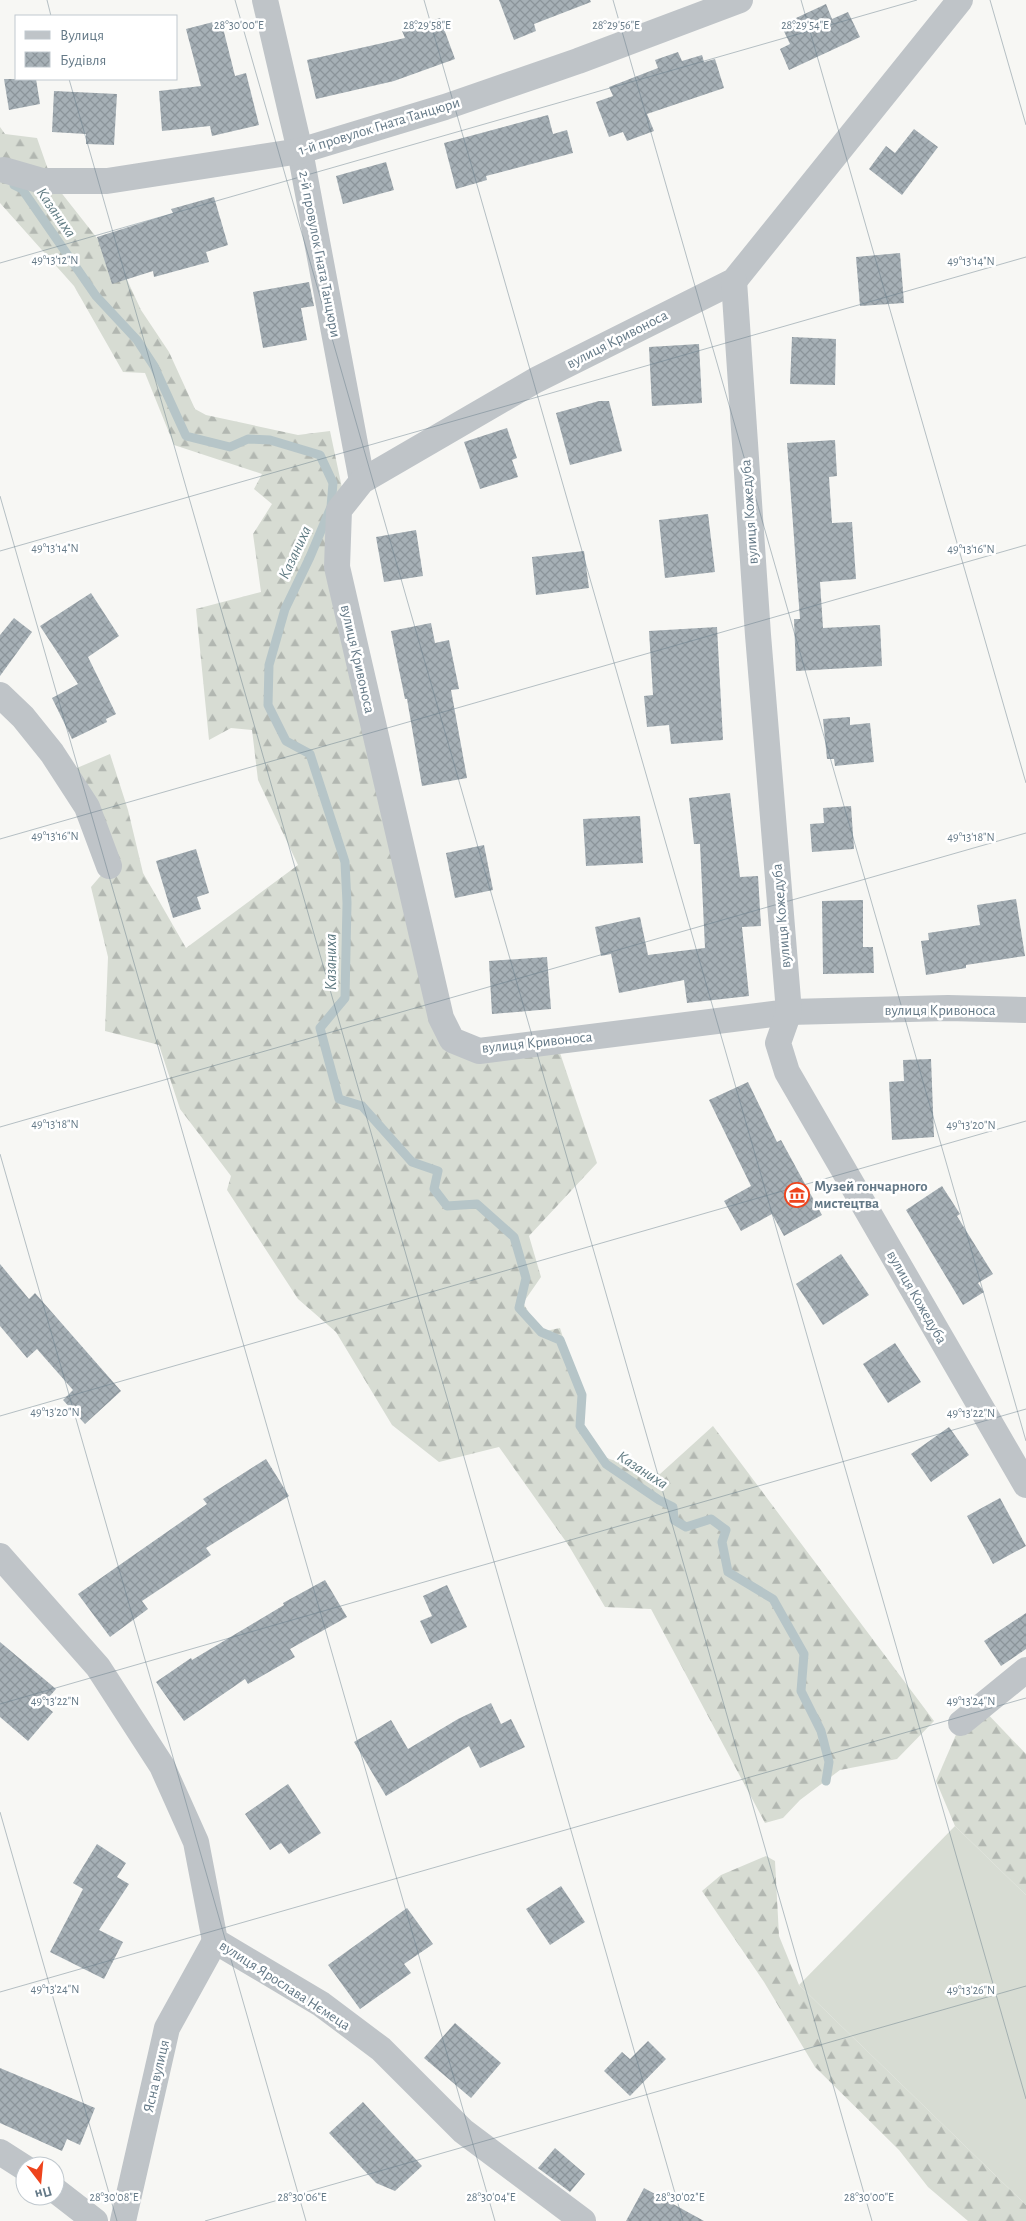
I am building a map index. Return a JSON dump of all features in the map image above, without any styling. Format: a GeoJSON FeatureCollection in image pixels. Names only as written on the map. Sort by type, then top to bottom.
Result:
{"type":"FeatureCollection","features":[{"type":"Feature","properties":{"kind":"street","name":"2-й провулок Гната Танцюри"},"geometry":{"type":"LineString","coordinates":[[266,0],[300,151],[362,481]]}},
{"type":"Feature","properties":{"kind":"street","name":"1-й провулок Гната Танцюри"},"geometry":{"type":"LineString","coordinates":[[4,170],[42,181],[107,181],[300,151],[445,108],[578,61],[740,0]]}},
{"type":"Feature","properties":{"kind":"street","name":"вулиця Кривоноса"},"geometry":{"type":"LineString","coordinates":[[960,0],[734,281],[536,380],[362,481],[339,510],[337,567],[441,1018],[452,1040],[480,1051],[788,1012],[948,1008],[1026,1010]]}},
{"type":"Feature","properties":{"kind":"street","name":"вулиця Кожедуба"},"geometry":{"type":"LineString","coordinates":[[734,281],[758,636],[788,1012],[778,1043],[787,1072],[1026,1485]]}},
{"type":"Feature","properties":{"kind":"street"},"geometry":{"type":"LineString","coordinates":[[0,695],[24,717],[52,753],[87,807],[109,866]]}},
{"type":"Feature","properties":{"kind":"street","name":"вулиця Ярослава Нємеца"},"geometry":{"type":"LineString","coordinates":[[0,1556],[98,1667],[162,1766],[196,1842],[215,1941],[321,2004],[381,2049],[464,2131],[583,2221]]}},
{"type":"Feature","properties":{"kind":"street"},"geometry":{"type":"LineString","coordinates":[[961,1723],[1026,1670]]}},
{"type":"Feature","properties":{"kind":"street","name":"Ясна вулиця"},"geometry":{"type":"LineString","coordinates":[[123,2221],[167,2028],[215,1941]]}},
{"type":"Feature","properties":{"kind":"street"},"geometry":{"type":"LineString","coordinates":[[0,2152],[15,2162]]}},
{"type":"Feature","properties":{"kind":"street"},"geometry":{"type":"LineString","coordinates":[[65,2198],[95,2221]]}},
{"type":"Feature","properties":{"kind":"green space"},"geometry":{"type":"Polygon","coordinates":[[[0,127],[5,134],[37,138],[52,181],[123,271],[141,310],[169,352],[195,409],[206,415],[298,435],[330,431],[345,502],[337,567],[452,1040],[556,1041],[597,1163],[529,1236],[541,1277],[523,1303],[541,1332],[560,1328],[585,1406],[580,1426],[606,1458],[660,1474],[713,1426],[934,1721],[897,1759],[840,1770],[800,1800],[783,1818],[765,1823],[651,1609],[605,1607],[569,1546],[499,1447],[439,1462],[392,1425],[336,1332],[298,1299],[227,1190],[231,1176],[180,1109],[159,1045],[105,1031],[108,957],[91,887],[109,866],[65,773],[110,754],[128,810],[143,873],[186,948],[298,865],[258,780],[252,730],[231,728],[209,740],[196,609],[261,592],[253,534],[272,504],[254,489],[262,474],[174,445],[145,373],[123,372],[74,286],[0,203],[0,127]]]}},
{"type":"Feature","properties":{"kind":"green space"},"geometry":{"type":"Polygon","coordinates":[[[981,1707],[1026,1754],[1026,1895],[955,1826],[936,1781],[961,1723],[981,1707]]]}},
{"type":"Feature","properties":{"kind":"green space"},"geometry":{"type":"Polygon","coordinates":[[[955,1826],[1026,1895],[1026,2205],[799,1985],[955,1826]]]}},
{"type":"Feature","properties":{"kind":"green space"},"geometry":{"type":"Polygon","coordinates":[[[766,1856],[775,1861],[779,1936],[799,1985],[1026,2205],[1026,2221],[968,2221],[928,2187],[899,2150],[815,2067],[764,1982],[702,1891],[721,1875],[766,1856]]]}},
{"type":"Feature","properties":{"kind":"building"},"geometry":{"type":"Polygon","coordinates":[[[499,0],[590,0],[591,2],[534,24],[536,31],[514,40],[499,0]]]}},
{"type":"Feature","properties":{"kind":"building"},"geometry":{"type":"Polygon","coordinates":[[[826,4],[832,19],[848,12],[860,37],[789,70],[780,49],[790,44],[781,25],[826,4]]]}},
{"type":"Feature","properties":{"kind":"building"},"geometry":{"type":"Polygon","coordinates":[[[440,18],[455,59],[394,81],[316,99],[307,60],[405,38],[402,31],[440,18]]]}},
{"type":"Feature","properties":{"kind":"building"},"geometry":{"type":"Polygon","coordinates":[[[221,20],[235,76],[246,73],[259,125],[212,136],[210,126],[162,131],[159,91],[201,86],[186,29],[221,20]]]}},
{"type":"Feature","properties":{"kind":"building"},"geometry":{"type":"Polygon","coordinates":[[[678,52],[682,61],[702,55],[704,62],[715,59],[724,88],[647,114],[654,131],[627,141],[623,132],[609,137],[596,102],[613,96],[609,87],[658,68],[655,60],[678,52]]]}},
{"type":"Feature","properties":{"kind":"building"},"geometry":{"type":"Polygon","coordinates":[[[4,79],[36,80],[40,104],[9,110],[4,79]]]}},
{"type":"Feature","properties":{"kind":"building"},"geometry":{"type":"Polygon","coordinates":[[[54,91],[117,94],[114,145],[86,144],[86,134],[52,132],[54,91]]]}},
{"type":"Feature","properties":{"kind":"building"},"geometry":{"type":"Polygon","coordinates":[[[548,115],[553,134],[567,130],[573,153],[486,176],[487,180],[456,189],[444,143],[548,115]]]}},
{"type":"Feature","properties":{"kind":"building"},"geometry":{"type":"Polygon","coordinates":[[[914,129],[938,147],[902,195],[869,169],[886,146],[895,153],[914,129]]]}},
{"type":"Feature","properties":{"kind":"building"},"geometry":{"type":"Polygon","coordinates":[[[386,162],[394,190],[343,204],[336,176],[386,162]]]}},
{"type":"Feature","properties":{"kind":"building"},"geometry":{"type":"Polygon","coordinates":[[[214,197],[228,245],[206,252],[209,262],[154,277],[153,271],[112,284],[97,237],[173,213],[171,209],[214,197]]]}},
{"type":"Feature","properties":{"kind":"building"},"geometry":{"type":"Polygon","coordinates":[[[900,253],[904,303],[860,306],[856,257],[900,253]]]}},
{"type":"Feature","properties":{"kind":"building"},"geometry":{"type":"Polygon","coordinates":[[[309,282],[314,306],[301,308],[307,340],[263,348],[253,292],[309,282]]]}},
{"type":"Feature","properties":{"kind":"building"},"geometry":{"type":"Polygon","coordinates":[[[792,337],[836,339],[835,385],[790,384],[792,337]]]}},
{"type":"Feature","properties":{"kind":"building"},"geometry":{"type":"Polygon","coordinates":[[[699,344],[702,403],[652,406],[649,347],[699,344]]]}},
{"type":"Feature","properties":{"kind":"building"},"geometry":{"type":"Polygon","coordinates":[[[599,401],[609,401],[622,451],[570,465],[556,413],[599,401]]]}},
{"type":"Feature","properties":{"kind":"building"},"geometry":{"type":"Polygon","coordinates":[[[507,428],[517,458],[512,460],[518,477],[480,489],[464,442],[507,428]]]}},
{"type":"Feature","properties":{"kind":"building"},"geometry":{"type":"Polygon","coordinates":[[[835,440],[837,476],[829,477],[832,523],[852,522],[856,579],[820,582],[823,628],[880,625],[882,666],[796,671],[794,619],[800,619],[787,443],[835,440]]]}},
{"type":"Feature","properties":{"kind":"building"},"geometry":{"type":"Polygon","coordinates":[[[708,514],[715,572],[665,578],[659,520],[708,514]]]}},
{"type":"Feature","properties":{"kind":"building"},"geometry":{"type":"Polygon","coordinates":[[[416,530],[423,576],[384,582],[376,537],[416,530]]]}},
{"type":"Feature","properties":{"kind":"building"},"geometry":{"type":"Polygon","coordinates":[[[584,551],[589,588],[536,595],[532,557],[584,551]]]}},
{"type":"Feature","properties":{"kind":"building"},"geometry":{"type":"Polygon","coordinates":[[[91,593],[119,636],[88,657],[116,714],[106,719],[107,722],[72,739],[52,698],[78,684],[40,626],[91,593]]]}},
{"type":"Feature","properties":{"kind":"building"},"geometry":{"type":"Polygon","coordinates":[[[14,618],[32,632],[0,676],[0,635],[14,618]]]}},
{"type":"Feature","properties":{"kind":"building"},"geometry":{"type":"Polygon","coordinates":[[[431,623],[435,643],[449,640],[459,689],[451,690],[467,778],[422,786],[407,699],[405,699],[391,631],[431,623]]]}},
{"type":"Feature","properties":{"kind":"building"},"geometry":{"type":"Polygon","coordinates":[[[717,627],[723,740],[671,744],[669,725],[647,727],[644,696],[653,695],[649,631],[717,627]]]}},
{"type":"Feature","properties":{"kind":"building"},"geometry":{"type":"Polygon","coordinates":[[[850,717],[850,725],[870,723],[874,762],[835,766],[834,759],[827,759],[823,719],[850,717]]]}},
{"type":"Feature","properties":{"kind":"building"},"geometry":{"type":"Polygon","coordinates":[[[730,793],[740,877],[758,876],[761,926],[742,927],[749,996],[687,1003],[684,980],[619,993],[611,954],[601,956],[595,927],[640,917],[648,955],[705,948],[700,844],[694,844],[689,798],[730,793]]]}},
{"type":"Feature","properties":{"kind":"building"},"geometry":{"type":"Polygon","coordinates":[[[851,806],[854,849],[812,852],[810,824],[824,823],[823,808],[851,806]]]}},
{"type":"Feature","properties":{"kind":"building"},"geometry":{"type":"Polygon","coordinates":[[[640,816],[643,863],[586,866],[583,819],[640,816]]]}},
{"type":"Feature","properties":{"kind":"building"},"geometry":{"type":"Polygon","coordinates":[[[484,845],[493,890],[455,898],[446,853],[484,845]]]}},
{"type":"Feature","properties":{"kind":"building"},"geometry":{"type":"Polygon","coordinates":[[[196,849],[209,893],[197,897],[201,909],[173,918],[156,861],[196,849]]]}},
{"type":"Feature","properties":{"kind":"building"},"geometry":{"type":"Polygon","coordinates":[[[1016,899],[1025,956],[966,965],[966,968],[926,975],[921,941],[929,940],[928,933],[980,925],[977,905],[1016,899]]]}},
{"type":"Feature","properties":{"kind":"building"},"geometry":{"type":"Polygon","coordinates":[[[863,900],[863,947],[873,947],[874,973],[823,974],[822,901],[863,900]]]}},
{"type":"Feature","properties":{"kind":"building"},"geometry":{"type":"Polygon","coordinates":[[[547,957],[551,1009],[492,1014],[489,961],[547,957]]]}},
{"type":"Feature","properties":{"kind":"building"},"geometry":{"type":"Polygon","coordinates":[[[931,1059],[934,1137],[892,1140],[889,1082],[904,1081],[903,1060],[931,1059]]]}},
{"type":"Feature","properties":{"kind":"building"},"geometry":{"type":"Polygon","coordinates":[[[748,1082],[777,1142],[781,1140],[822,1215],[784,1236],[772,1214],[741,1231],[724,1201],[751,1186],[709,1100],[748,1082]]]}},
{"type":"Feature","properties":{"kind":"building"},"geometry":{"type":"Polygon","coordinates":[[[942,1186],[960,1214],[957,1216],[993,1274],[978,1283],[984,1292],[963,1305],[906,1210],[942,1186]]]}},
{"type":"Feature","properties":{"kind":"building"},"geometry":{"type":"Polygon","coordinates":[[[841,1254],[869,1295],[823,1325],[796,1284],[841,1254]]]}},
{"type":"Feature","properties":{"kind":"building"},"geometry":{"type":"Polygon","coordinates":[[[0,1264],[29,1299],[35,1293],[121,1391],[85,1424],[63,1400],[73,1390],[37,1349],[27,1358],[0,1326],[0,1264]]]}},
{"type":"Feature","properties":{"kind":"building"},"geometry":{"type":"Polygon","coordinates":[[[895,1343],[921,1382],[888,1403],[863,1364],[895,1343]]]}},
{"type":"Feature","properties":{"kind":"building"},"geometry":{"type":"Polygon","coordinates":[[[949,1427],[969,1455],[931,1482],[911,1454],[949,1427]]]}},
{"type":"Feature","properties":{"kind":"building"},"geometry":{"type":"Polygon","coordinates":[[[266,1459],[289,1496],[206,1548],[211,1555],[142,1601],[148,1609],[110,1637],[78,1594],[207,1504],[203,1499],[266,1459]]]}},
{"type":"Feature","properties":{"kind":"building"},"geometry":{"type":"Polygon","coordinates":[[[1000,1498],[1026,1546],[993,1564],[967,1516],[1000,1498]]]}},
{"type":"Feature","properties":{"kind":"building"},"geometry":{"type":"Polygon","coordinates":[[[325,1580],[347,1617],[290,1649],[295,1657],[248,1684],[245,1679],[184,1721],[156,1682],[191,1658],[192,1660],[284,1605],[283,1603],[325,1580]]]}},
{"type":"Feature","properties":{"kind":"building"},"geometry":{"type":"Polygon","coordinates":[[[447,1585],[467,1627],[431,1644],[420,1621],[432,1616],[423,1596],[447,1585]]]}},
{"type":"Feature","properties":{"kind":"building"},"geometry":{"type":"Polygon","coordinates":[[[1026,1613],[1026,1649],[1001,1666],[984,1641],[1026,1613]]]}},
{"type":"Feature","properties":{"kind":"building"},"geometry":{"type":"Polygon","coordinates":[[[0,1642],[56,1689],[43,1704],[53,1712],[28,1741],[0,1717],[0,1642]]]}},
{"type":"Feature","properties":{"kind":"building"},"geometry":{"type":"Polygon","coordinates":[[[491,1703],[501,1724],[511,1719],[525,1747],[480,1768],[469,1746],[386,1796],[354,1742],[391,1720],[408,1749],[458,1719],[491,1703]]]}},
{"type":"Feature","properties":{"kind":"building"},"geometry":{"type":"Polygon","coordinates":[[[288,1784],[321,1833],[289,1854],[281,1843],[270,1850],[245,1814],[288,1784]]]}},
{"type":"Feature","properties":{"kind":"building"},"geometry":{"type":"Polygon","coordinates":[[[97,1844],[126,1863],[117,1877],[129,1884],[99,1930],[123,1942],[104,1979],[50,1952],[83,1889],[73,1883],[97,1844]]]}},
{"type":"Feature","properties":{"kind":"building"},"geometry":{"type":"Polygon","coordinates":[[[561,1886],[585,1922],[550,1945],[526,1909],[561,1886]]]}},
{"type":"Feature","properties":{"kind":"building"},"geometry":{"type":"Polygon","coordinates":[[[407,1908],[433,1944],[404,1964],[411,1973],[360,2009],[328,1965],[407,1908]]]}},
{"type":"Feature","properties":{"kind":"building"},"geometry":{"type":"Polygon","coordinates":[[[455,2023],[501,2063],[471,2098],[424,2058],[455,2023]]]}},
{"type":"Feature","properties":{"kind":"building"},"geometry":{"type":"Polygon","coordinates":[[[648,2041],[666,2059],[630,2096],[604,2071],[622,2052],[630,2059],[648,2041]]]}},
{"type":"Feature","properties":{"kind":"building"},"geometry":{"type":"Polygon","coordinates":[[[0,2068],[95,2108],[80,2145],[67,2139],[62,2151],[0,2123],[0,2068]]]}},
{"type":"Feature","properties":{"kind":"building"},"geometry":{"type":"Polygon","coordinates":[[[363,2102],[422,2166],[395,2191],[376,2183],[329,2133],[363,2102]]]}},
{"type":"Feature","properties":{"kind":"building"},"geometry":{"type":"Polygon","coordinates":[[[555,2148],[585,2174],[570,2192],[538,2168],[555,2148]]]}},
{"type":"Feature","properties":{"kind":"building"},"geometry":{"type":"Polygon","coordinates":[[[644,2188],[704,2221],[626,2221],[644,2188]]]}},
{"type":"Feature","properties":{"kind":"waterway","name":"Казаниха"},"geometry":{"type":"LineString","coordinates":[[14,185],[22,189],[96,296],[137,340],[154,366],[186,436],[230,447],[248,439],[270,440],[320,455],[333,483],[331,507],[285,609],[269,665],[268,705],[286,741],[310,754],[345,862],[347,903],[345,998],[320,1028],[339,1099],[362,1106],[412,1162],[438,1171],[434,1189],[447,1206],[477,1204],[514,1237],[526,1278],[519,1308],[541,1332],[560,1340],[582,1395],[580,1426],[606,1464],[659,1500],[673,1507],[674,1520],[686,1527],[711,1519],[726,1530],[722,1542],[728,1572],[773,1599],[804,1654],[801,1691],[821,1731],[829,1762],[826,1781]]}},
{"type":"Feature","properties":{"kind":"place","name":"Музей гончарного мистецтва"},"geometry":{"type":"Point","coordinates":[797,1195]}}]}
